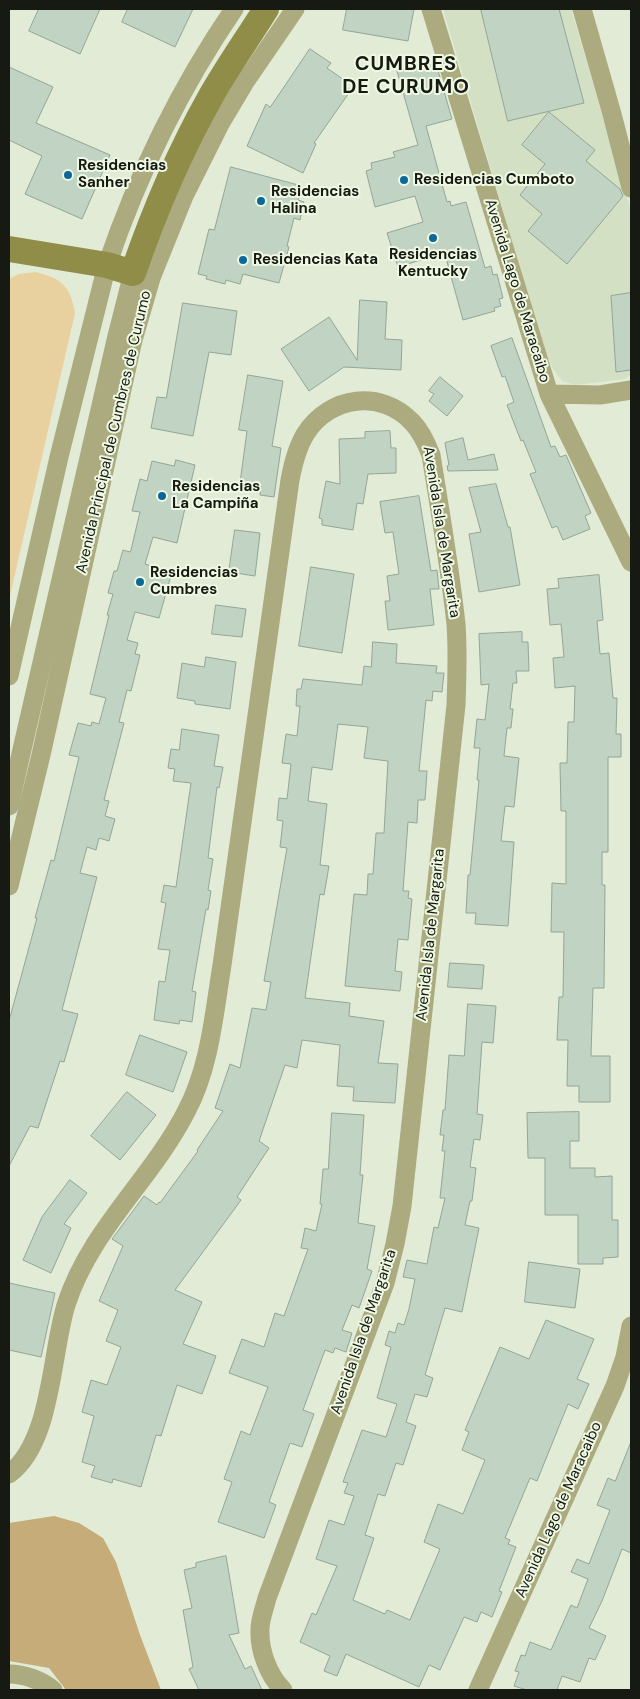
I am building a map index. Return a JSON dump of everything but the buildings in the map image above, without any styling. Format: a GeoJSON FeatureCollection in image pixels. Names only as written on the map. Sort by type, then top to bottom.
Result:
{"type":"FeatureCollection","features":[{"type":"Feature","properties":{"kind":"main road","name":"Avenida Principal de Cumbres de Curumo"},"geometry":{"type":"LineString","coordinates":[[142,275],[161,199],[193,130],[230,63],[263,13]]}},
{"type":"Feature","properties":{"kind":"main road"},"geometry":{"type":"LineString","coordinates":[[9,249],[106,265],[142,275]]}},
{"type":"Feature","properties":{"kind":"street"},"geometry":{"type":"LineString","coordinates":[[9,676],[59,457],[106,265],[161,132],[196,68],[234,9]]}},
{"type":"Feature","properties":{"kind":"street","name":"Avenida Principal de Cumbres de Curumo"},"geometry":{"type":"LineString","coordinates":[[9,806],[66,553],[142,275],[220,124],[245,82],[296,9]]}},
{"type":"Feature","properties":{"kind":"street","name":"Avenida Lago de Maracaibo"},"geometry":{"type":"LineString","coordinates":[[431,9],[549,394],[631,562]]}},
{"type":"Feature","properties":{"kind":"street"},"geometry":{"type":"LineString","coordinates":[[582,9],[631,188]]}},
{"type":"Feature","properties":{"kind":"street","name":"Avenida Principal de Cumbres de Curumo"},"geometry":{"type":"LineString","coordinates":[[9,886],[133,340],[142,275]]}},
{"type":"Feature","properties":{"kind":"street"},"geometry":{"type":"LineString","coordinates":[[549,394],[600,395],[631,390]]}},
{"type":"Feature","properties":{"kind":"street","name":"Avenida Isla de Margarita"},"geometry":{"type":"LineString","coordinates":[[9,1474],[26,1457],[35,1439],[44,1410],[66,1305],[77,1278],[96,1240],[161,1152],[186,1112],[202,1074],[222,965],[294,460],[306,433],[320,416],[328,410],[352,401],[364,400],[386,404],[412,421],[424,438],[431,455],[456,626],[458,667],[456,704],[403,1196],[395,1244],[385,1283],[271,1588],[260,1628],[262,1654],[274,1682],[283,1690]]}},
{"type":"Feature","properties":{"kind":"street","name":"Avenida Lago de Maracaibo"},"geometry":{"type":"LineString","coordinates":[[478,1690],[615,1386],[625,1357],[631,1326]]}},
{"type":"Feature","properties":{"kind":"street"},"geometry":{"type":"LineString","coordinates":[[9,1674],[18,1674],[35,1680],[53,1690]]}},
{"type":"Feature","properties":{"kind":"shaded area"},"geometry":{"type":"Polygon","coordinates":[[[443,9],[571,9],[631,211],[631,374],[625,379],[575,385],[562,381],[546,355],[443,9]]]}},
{"type":"Feature","properties":{"kind":"shaded area"},"geometry":{"type":"Polygon","coordinates":[[[35,272],[52,277],[63,285],[70,296],[75,313],[9,600],[9,279],[19,274],[35,272]]]}},
{"type":"Feature","properties":{"kind":"shaded area"},"geometry":{"type":"Polygon","coordinates":[[[54,1516],[79,1523],[103,1538],[116,1562],[140,1635],[161,1690],[66,1690],[49,1668],[9,1661],[9,1523],[54,1516]]]}},
{"type":"Feature","properties":{"kind":"place","name":"Residencias Sanher"},"geometry":{"type":"Point","coordinates":[68,175]}},
{"type":"Feature","properties":{"kind":"place","name":"Residencias Cumboto"},"geometry":{"type":"Point","coordinates":[404,180]}},
{"type":"Feature","properties":{"kind":"place","name":"Residencias Halina"},"geometry":{"type":"Point","coordinates":[261,201]}},
{"type":"Feature","properties":{"kind":"place","name":"Residencias Kentucky"},"geometry":{"type":"Point","coordinates":[433,238]}},
{"type":"Feature","properties":{"kind":"place","name":"Residencias Kata"},"geometry":{"type":"Point","coordinates":[243,260]}},
{"type":"Feature","properties":{"kind":"place","name":"Residencias La Campiña"},"geometry":{"type":"Point","coordinates":[162,496]}},
{"type":"Feature","properties":{"kind":"place","name":"Residencias Cumbres"},"geometry":{"type":"Point","coordinates":[140,582]}},
{"type":"Feature","properties":{"kind":"district","name":"CUMBRES DE CURUMO"},"geometry":{"type":"Point","coordinates":[406,76]}}]}
